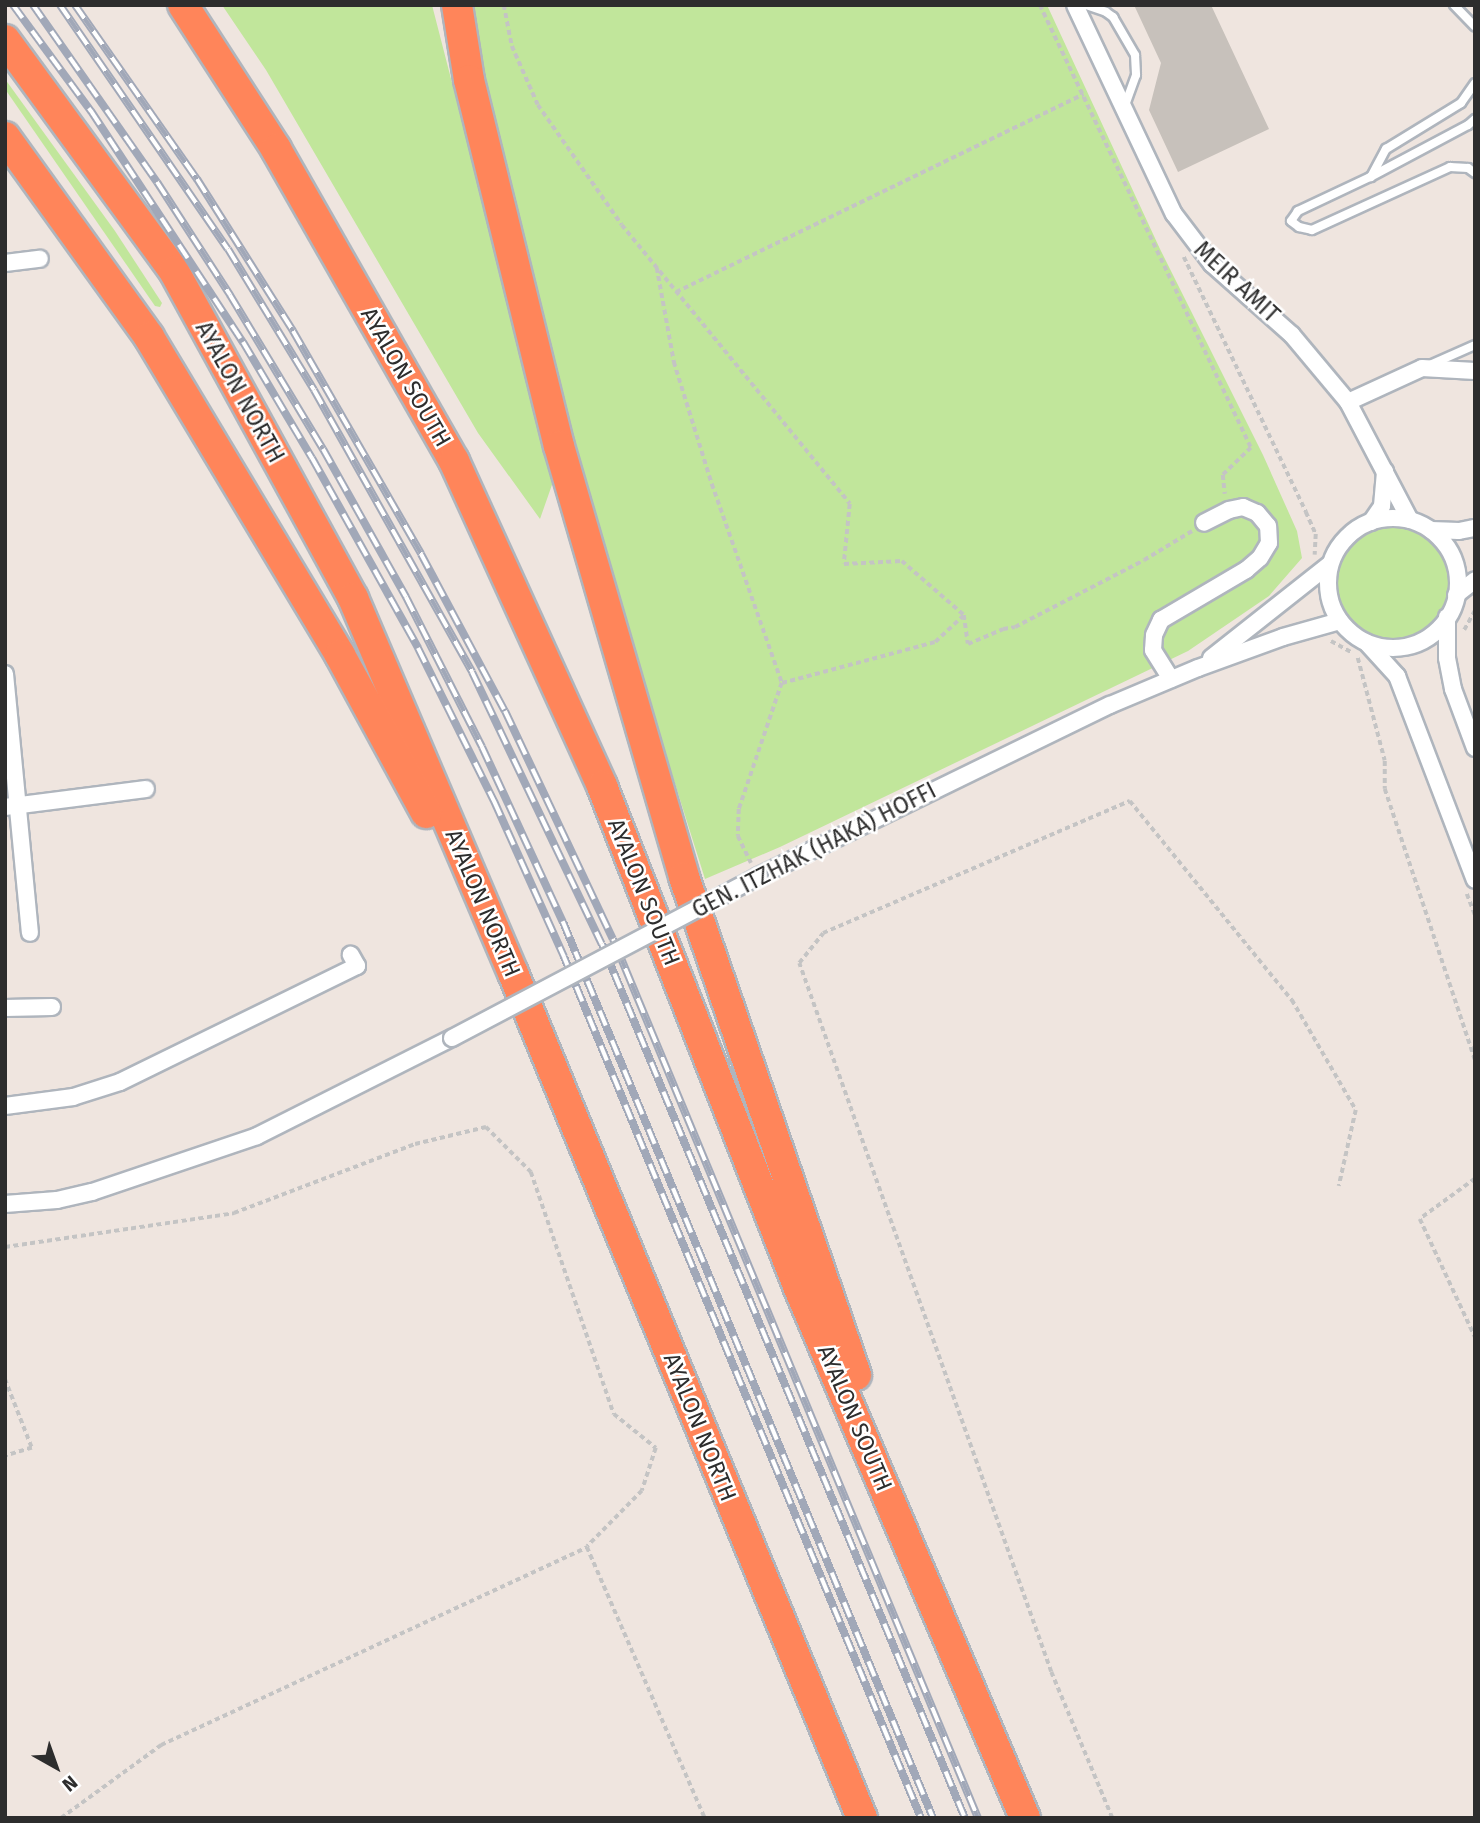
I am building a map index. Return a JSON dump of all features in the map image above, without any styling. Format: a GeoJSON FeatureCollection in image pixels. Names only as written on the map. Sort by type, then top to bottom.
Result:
{"type":"FeatureCollection","features":[{"type":"Feature","properties":{"kind":"highway","name":"AYALON SOUTH"},"geometry":{"type":"LineString","coordinates":[[183,5],[276,149],[454,461],[602,786],[798,1286],[1025,1818]]}},
{"type":"Feature","properties":{"kind":"highway"},"geometry":{"type":"LineString","coordinates":[[457,5],[469,80],[559,446],[684,877],[939,1614]]}},
{"type":"Feature","properties":{"kind":"highway","name":"AYALON NORTH"},"geometry":{"type":"LineString","coordinates":[[5,40],[174,271],[353,598],[513,973],[862,1818]]}},
{"type":"Feature","properties":{"kind":"highway"},"geometry":{"type":"LineString","coordinates":[[5,137],[156,349],[341,655],[513,973]]}},
{"type":"Feature","properties":{"kind":"street","name":"MEIR AMIT"},"geometry":{"type":"LineString","coordinates":[[1076,5],[1174,214],[1212,264],[1292,335],[1348,402],[1410,520]]}},
{"type":"Feature","properties":{"kind":"street"},"geometry":{"type":"LineString","coordinates":[[5,263],[40,259]]}},
{"type":"Feature","properties":{"kind":"street"},"geometry":{"type":"LineString","coordinates":[[1348,402],[1422,368],[1475,371]]}},
{"type":"Feature","properties":{"kind":"street"},"geometry":{"type":"LineString","coordinates":[[1371,522],[1382,506],[1385,469]]}},
{"type":"Feature","properties":{"kind":"street"},"geometry":{"type":"LineString","coordinates":[[1171,679],[1153,650],[1154,635],[1161,620],[1246,570],[1260,558],[1269,543],[1268,526],[1257,513],[1243,507],[1228,510],[1204,523]]}},
{"type":"Feature","properties":{"kind":"street"},"geometry":{"type":"LineString","coordinates":[[1475,528],[1459,531],[1431,530],[1410,520],[1384,518],[1371,522],[1348,536],[1330,564],[1328,594],[1340,621],[1363,649],[1397,676],[1475,880]]}},
{"type":"Feature","properties":{"kind":"street"},"geometry":{"type":"LineString","coordinates":[[1363,649],[1403,647],[1421,641],[1436,631],[1447,617],[1456,595],[1456,566],[1450,552],[1431,530]]}},
{"type":"Feature","properties":{"kind":"street","name":"GEN. ITZHAK (HAKA) HOFFI"},"geometry":{"type":"LineString","coordinates":[[1198,668],[1330,564]]}},
{"type":"Feature","properties":{"kind":"street"},"geometry":{"type":"LineString","coordinates":[[1456,595],[1475,580]]}},
{"type":"Feature","properties":{"kind":"street"},"geometry":{"type":"LineString","coordinates":[[1447,617],[1447,658],[1453,689],[1475,748]]}},
{"type":"Feature","properties":{"kind":"street","name":"GEN. ITZHAK (HAKA) HOFFI"},"geometry":{"type":"LineString","coordinates":[[5,1204],[57,1200],[92,1192],[257,1136],[452,1038],[759,876],[1110,705],[1198,668],[1283,637],[1340,621]]}},
{"type":"Feature","properties":{"kind":"street"},"geometry":{"type":"LineString","coordinates":[[5,674],[11,806],[30,933]]}},
{"type":"Feature","properties":{"kind":"street"},"geometry":{"type":"LineString","coordinates":[[11,806],[145,789]]}},
{"type":"Feature","properties":{"kind":"street"},"geometry":{"type":"LineString","coordinates":[[5,1106],[73,1097],[120,1082],[357,965],[351,955]]}},
{"type":"Feature","properties":{"kind":"street"},"geometry":{"type":"LineString","coordinates":[[5,1008],[52,1007]]}},
{"type":"Feature","properties":{"kind":"lane"},"geometry":{"type":"LineString","coordinates":[[1086,5],[1113,17],[1135,55],[1136,75],[1124,109]]}},
{"type":"Feature","properties":{"kind":"lane"},"geometry":{"type":"LineString","coordinates":[[1454,5],[1475,27]]}},
{"type":"Feature","properties":{"kind":"lane"},"geometry":{"type":"LineString","coordinates":[[1370,177],[1386,149],[1461,103],[1475,83]]}},
{"type":"Feature","properties":{"kind":"lane"},"geometry":{"type":"LineString","coordinates":[[1475,119],[1370,177],[1298,211],[1291,220],[1299,227],[1312,230],[1450,167],[1468,169],[1475,173]]}},
{"type":"Feature","properties":{"kind":"lane"},"geometry":{"type":"LineString","coordinates":[[1422,368],[1475,345]]}},
{"type":"Feature","properties":{"kind":"path"},"geometry":{"type":"LineString","coordinates":[[504,5],[512,46],[538,105],[622,225],[850,504],[844,564],[902,561],[964,615],[968,644],[1003,629],[1015,627],[1143,560],[1204,523]]}},
{"type":"Feature","properties":{"kind":"path"},"geometry":{"type":"LineString","coordinates":[[1040,5],[1251,448],[1223,475],[1228,510]]}},
{"type":"Feature","properties":{"kind":"path"},"geometry":{"type":"LineString","coordinates":[[676,292],[1083,94]]}},
{"type":"Feature","properties":{"kind":"path"},"geometry":{"type":"LineString","coordinates":[[657,268],[674,362],[712,484],[782,683],[739,809],[738,836],[759,876]]}},
{"type":"Feature","properties":{"kind":"path"},"geometry":{"type":"LineString","coordinates":[[1306,512],[1316,534],[1313,566]]}},
{"type":"Feature","properties":{"kind":"path"},"geometry":{"type":"LineString","coordinates":[[782,683],[935,642],[964,615]]}},
{"type":"Feature","properties":{"kind":"path"},"geometry":{"type":"LineString","coordinates":[[1363,649],[1385,761],[1385,789],[1475,1059]]}},
{"type":"Feature","properties":{"kind":"path"},"geometry":{"type":"LineString","coordinates":[[1112,1818],[1051,1672],[799,963],[823,933],[1130,801],[1292,1000],[1356,1110],[1339,1186]]}},
{"type":"Feature","properties":{"kind":"path"},"geometry":{"type":"LineString","coordinates":[[5,1247],[234,1213],[415,1144],[486,1127],[531,1172],[614,1414],[656,1448],[642,1491],[587,1547],[160,1745],[61,1818]]}},
{"type":"Feature","properties":{"kind":"path"},"geometry":{"type":"LineString","coordinates":[[1475,1179],[1420,1219],[1475,1337]]}},
{"type":"Feature","properties":{"kind":"path"},"geometry":{"type":"LineString","coordinates":[[5,1379],[32,1448],[5,1456]]}},
{"type":"Feature","properties":{"kind":"path"},"geometry":{"type":"LineString","coordinates":[[587,1547],[705,1818]]}},
{"type":"Feature","properties":{"kind":"green space"},"geometry":{"type":"Polygon","coordinates":[[[222,5],[432,5],[554,479],[540,519],[478,433],[266,70],[222,5]]]}},
{"type":"Feature","properties":{"kind":"green space"},"geometry":{"type":"Polygon","coordinates":[[[466,5],[1047,5],[1160,249],[1263,455],[1297,531],[1302,558],[1269,596],[1188,651],[780,847],[705,879],[578,475],[466,5]]]}},
{"type":"Feature","properties":{"kind":"green space"},"geometry":{"type":"Polygon","coordinates":[[[5,79],[115,231],[162,303],[160,307],[155,306],[5,89],[5,79]]]}},
{"type":"Feature","properties":{"kind":"green space"},"geometry":{"type":"Polygon","coordinates":[[[1392,526],[1414,530],[1424,535],[1440,551],[1445,561],[1449,583],[1445,605],[1440,615],[1424,631],[1414,636],[1392,640],[1370,636],[1360,631],[1344,615],[1339,605],[1335,583],[1339,561],[1344,551],[1360,535],[1370,530],[1392,526]]]}},
{"type":"Feature","properties":{"kind":"building"},"geometry":{"type":"Polygon","coordinates":[[[1134,5],[1211,5],[1269,129],[1178,172],[1149,110],[1161,63],[1134,5]]]}},
{"type":"Feature","properties":{"kind":"railway"},"geometry":{"type":"LineString","coordinates":[[13,5],[91,111],[243,342],[312,458],[418,648],[494,801],[564,957],[921,1818]]}},
{"type":"Feature","properties":{"kind":"railway"},"geometry":{"type":"LineString","coordinates":[[33,5],[157,182],[230,295],[323,449],[406,597],[482,747],[563,922],[933,1818]]}},
{"type":"Feature","properties":{"kind":"railway"},"geometry":{"type":"LineString","coordinates":[[60,5],[228,249],[314,390],[472,672],[602,944],[965,1818]]}},
{"type":"Feature","properties":{"kind":"railway"},"geometry":{"type":"LineString","coordinates":[[75,5],[197,179],[293,331],[421,554],[505,711],[613,939],[978,1818]]}}]}
